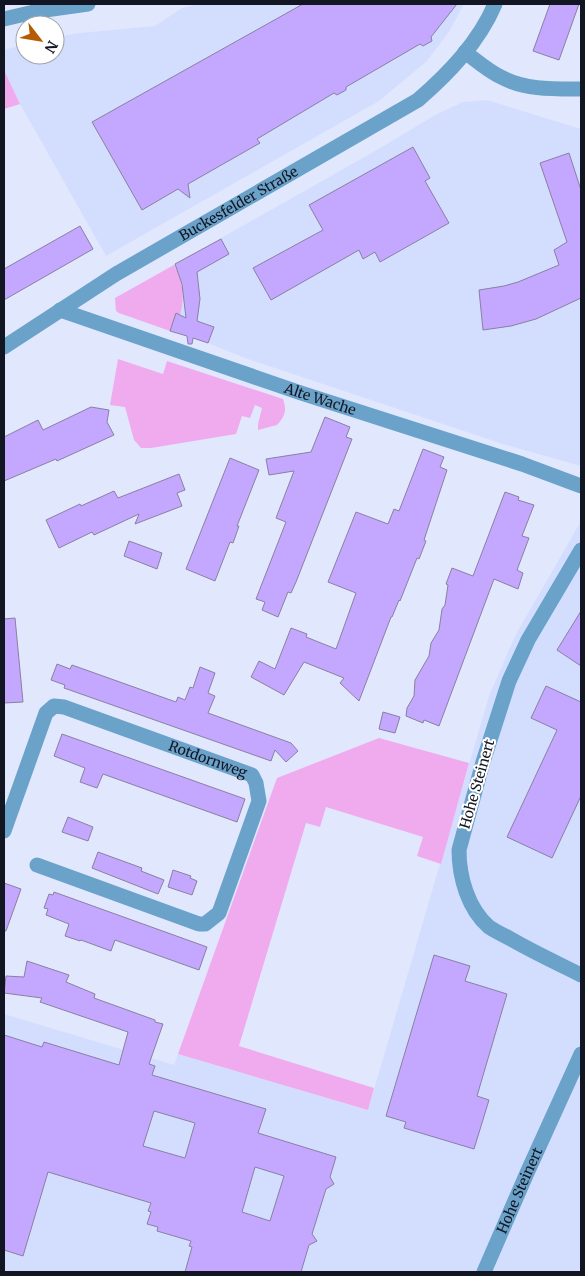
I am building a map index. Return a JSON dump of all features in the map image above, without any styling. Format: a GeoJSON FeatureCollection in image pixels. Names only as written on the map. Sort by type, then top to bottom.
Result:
{"type":"FeatureCollection","features":[{"type":"Feature","properties":{"kind":"street"},"geometry":{"type":"LineString","coordinates":[[4,19],[38,11],[88,4]]}},
{"type":"Feature","properties":{"kind":"street","name":"Buckesfelder Straße"},"geometry":{"type":"LineString","coordinates":[[4,347],[116,274],[418,100],[443,78],[466,52],[488,19],[495,4]]}},
{"type":"Feature","properties":{"kind":"street"},"geometry":{"type":"LineString","coordinates":[[466,52],[500,77],[520,85],[546,89],[581,89]]}},
{"type":"Feature","properties":{"kind":"street","name":"Alte Wache"},"geometry":{"type":"LineString","coordinates":[[60,310],[294,390],[522,464],[581,486]]}},
{"type":"Feature","properties":{"kind":"street","name":"Hohe Steinert"},"geometry":{"type":"LineString","coordinates":[[581,550],[528,640],[509,681],[483,762],[459,850],[460,873],[468,897],[480,917],[490,927],[523,946],[581,975]]}},
{"type":"Feature","properties":{"kind":"street","name":"Rotdornweg"},"geometry":{"type":"LineString","coordinates":[[4,831],[46,713],[54,706],[79,713],[252,775],[256,783],[259,800],[219,913],[204,924],[199,924],[37,865]]}},
{"type":"Feature","properties":{"kind":"street","name":"Hohe Steinert"},"geometry":{"type":"LineString","coordinates":[[484,1272],[526,1173],[581,1054]]}},
{"type":"Feature","properties":{"kind":"shaded area"},"geometry":{"type":"Polygon","coordinates":[[[198,4],[464,4],[449,32],[426,62],[379,101],[106,256],[20,104],[4,70],[4,50],[15,47],[15,65],[65,65],[65,35],[155,26],[182,8],[198,4]]]}},
{"type":"Feature","properties":{"kind":"shaded area"},"geometry":{"type":"Polygon","coordinates":[[[4,70],[20,104],[4,109],[4,70]]]}},
{"type":"Feature","properties":{"kind":"shaded area"},"geometry":{"type":"Polygon","coordinates":[[[487,100],[581,129],[581,466],[503,444],[245,358],[116,311],[115,298],[437,114],[463,102],[487,100]]]}},
{"type":"Feature","properties":{"kind":"shaded area"},"geometry":{"type":"Polygon","coordinates":[[[174,265],[181,283],[183,295],[180,315],[176,314],[170,331],[116,311],[115,298],[174,265]]]}},
{"type":"Feature","properties":{"kind":"shaded area"},"geometry":{"type":"Polygon","coordinates":[[[118,359],[163,374],[167,361],[283,399],[285,407],[282,419],[277,425],[258,430],[262,408],[255,405],[250,418],[242,416],[236,434],[141,448],[134,440],[125,407],[110,405],[118,359]]]}},
{"type":"Feature","properties":{"kind":"shaded area"},"geometry":{"type":"Polygon","coordinates":[[[581,521],[581,1272],[4,1272],[4,1014],[174,1065],[178,1054],[368,1110],[489,696],[515,636],[581,521]]]}},
{"type":"Feature","properties":{"kind":"shaded area"},"geometry":{"type":"Polygon","coordinates":[[[379,738],[469,763],[441,864],[417,856],[423,837],[326,807],[320,827],[306,823],[239,1046],[374,1088],[368,1110],[178,1054],[277,778],[379,738]]]}},
{"type":"Feature","properties":{"kind":"building"},"geometry":{"type":"Polygon","coordinates":[[[303,4],[457,4],[431,37],[432,41],[423,46],[420,44],[346,87],[346,90],[337,95],[334,93],[257,139],[260,143],[188,184],[190,198],[178,189],[142,210],[92,122],[303,4]]]}},
{"type":"Feature","properties":{"kind":"building"},"geometry":{"type":"Polygon","coordinates":[[[550,4],[579,4],[559,60],[533,51],[550,4]]]}},
{"type":"Feature","properties":{"kind":"building"},"geometry":{"type":"Polygon","coordinates":[[[413,147],[430,178],[425,181],[449,223],[380,262],[375,252],[363,259],[359,250],[271,300],[253,268],[323,230],[309,205],[413,147]]]}},
{"type":"Feature","properties":{"kind":"building"},"geometry":{"type":"Polygon","coordinates":[[[569,153],[581,190],[581,298],[536,319],[511,326],[483,330],[479,290],[518,282],[559,265],[554,250],[567,242],[540,163],[569,153]]]}},
{"type":"Feature","properties":{"kind":"building"},"geometry":{"type":"Polygon","coordinates":[[[80,226],[93,249],[4,300],[4,269],[80,226]]]}},
{"type":"Feature","properties":{"kind":"building"},"geometry":{"type":"Polygon","coordinates":[[[221,239],[229,254],[197,272],[200,299],[197,321],[214,327],[208,343],[193,338],[192,344],[188,344],[187,336],[170,331],[176,313],[186,318],[182,284],[175,264],[221,239]]]}},
{"type":"Feature","properties":{"kind":"building"},"geometry":{"type":"Polygon","coordinates":[[[91,407],[109,410],[107,422],[114,435],[57,461],[56,459],[4,481],[4,437],[38,420],[43,430],[91,407]]]}},
{"type":"Feature","properties":{"kind":"building"},"geometry":{"type":"Polygon","coordinates":[[[325,417],[350,427],[346,437],[352,439],[296,582],[291,593],[288,592],[278,617],[262,610],[265,602],[256,599],[286,522],[276,518],[294,471],[269,475],[266,459],[311,452],[325,417]]]}},
{"type":"Feature","properties":{"kind":"building"},"geometry":{"type":"Polygon","coordinates":[[[423,449],[444,457],[440,467],[447,470],[424,540],[426,541],[391,617],[359,701],[340,683],[344,678],[304,662],[284,695],[251,677],[259,661],[275,669],[291,628],[307,634],[306,637],[336,649],[356,593],[328,582],[356,512],[388,524],[394,509],[399,511],[423,449]]]}},
{"type":"Feature","properties":{"kind":"building"},"geometry":{"type":"Polygon","coordinates":[[[230,458],[259,470],[237,526],[239,526],[233,543],[230,542],[215,581],[186,569],[230,458]]]}},
{"type":"Feature","properties":{"kind":"building"},"geometry":{"type":"Polygon","coordinates":[[[179,474],[185,490],[177,493],[182,506],[135,524],[139,514],[94,535],[92,532],[59,548],[46,520],[114,491],[118,498],[179,474]]]}},
{"type":"Feature","properties":{"kind":"building"},"geometry":{"type":"Polygon","coordinates":[[[505,492],[519,497],[518,500],[534,505],[522,536],[529,538],[517,570],[523,573],[518,589],[494,579],[439,726],[424,720],[423,723],[406,716],[407,708],[414,696],[415,680],[429,656],[431,643],[439,630],[442,609],[445,605],[448,585],[446,584],[452,568],[473,576],[505,492]]]}},
{"type":"Feature","properties":{"kind":"building"},"geometry":{"type":"Polygon","coordinates":[[[129,541],[162,553],[157,569],[124,556],[129,541]]]}},
{"type":"Feature","properties":{"kind":"building"},"geometry":{"type":"Polygon","coordinates":[[[581,611],[581,666],[557,650],[581,611]]]}},
{"type":"Feature","properties":{"kind":"building"},"geometry":{"type":"Polygon","coordinates":[[[15,618],[23,702],[4,703],[4,619],[15,618]]]}},
{"type":"Feature","properties":{"kind":"building"},"geometry":{"type":"Polygon","coordinates":[[[57,664],[70,669],[72,665],[176,702],[178,697],[185,700],[190,687],[193,688],[200,667],[215,673],[208,693],[215,696],[208,713],[291,743],[298,751],[286,762],[275,750],[271,761],[64,688],[65,685],[51,680],[57,664]]]}},
{"type":"Feature","properties":{"kind":"building"},"geometry":{"type":"Polygon","coordinates":[[[546,686],[581,702],[581,796],[552,858],[507,837],[557,730],[531,718],[546,686]]]}},
{"type":"Feature","properties":{"kind":"building"},"geometry":{"type":"Polygon","coordinates":[[[383,712],[400,717],[395,733],[379,729],[383,712]]]}},
{"type":"Feature","properties":{"kind":"building"},"geometry":{"type":"Polygon","coordinates":[[[62,734],[245,799],[237,822],[103,774],[97,788],[80,782],[85,768],[54,756],[62,734]]]}},
{"type":"Feature","properties":{"kind":"building"},"geometry":{"type":"Polygon","coordinates":[[[68,817],[93,827],[88,841],[62,832],[68,817]]]}},
{"type":"Feature","properties":{"kind":"building"},"geometry":{"type":"Polygon","coordinates":[[[98,852],[142,868],[141,871],[164,880],[158,894],[92,868],[98,852]]]}},
{"type":"Feature","properties":{"kind":"building"},"geometry":{"type":"Polygon","coordinates":[[[173,870],[191,876],[190,878],[197,881],[192,895],[168,887],[173,870]]]}},
{"type":"Feature","properties":{"kind":"building"},"geometry":{"type":"Polygon","coordinates":[[[4,883],[21,889],[6,931],[4,931],[4,883]]]}},
{"type":"Feature","properties":{"kind":"building"},"geometry":{"type":"Polygon","coordinates":[[[54,892],[207,947],[199,970],[115,940],[111,951],[65,936],[69,924],[46,915],[48,909],[44,908],[49,894],[53,895],[54,892]]]}},
{"type":"Feature","properties":{"kind":"building"},"geometry":{"type":"Polygon","coordinates":[[[434,955],[470,966],[465,981],[507,994],[477,1096],[489,1100],[474,1149],[404,1128],[406,1122],[386,1116],[434,955]]]}},
{"type":"Feature","properties":{"kind":"building"},"geometry":{"type":"Polygon","coordinates":[[[27,961],[69,975],[66,982],[95,994],[94,998],[163,1024],[149,1064],[155,1066],[152,1075],[266,1109],[258,1133],[336,1157],[330,1177],[334,1184],[326,1189],[312,1234],[317,1241],[309,1245],[301,1272],[185,1272],[192,1247],[189,1246],[191,1241],[157,1231],[158,1227],[147,1224],[151,1212],[148,1211],[151,1203],[48,1172],[23,1256],[4,1250],[4,1035],[42,1047],[44,1042],[119,1065],[128,1032],[40,1002],[42,998],[4,993],[6,976],[24,977],[27,961]],[[154,1111],[143,1146],[185,1158],[195,1123],[154,1111]],[[255,1167],[242,1212],[270,1221],[284,1176],[255,1167]]]}}]}
